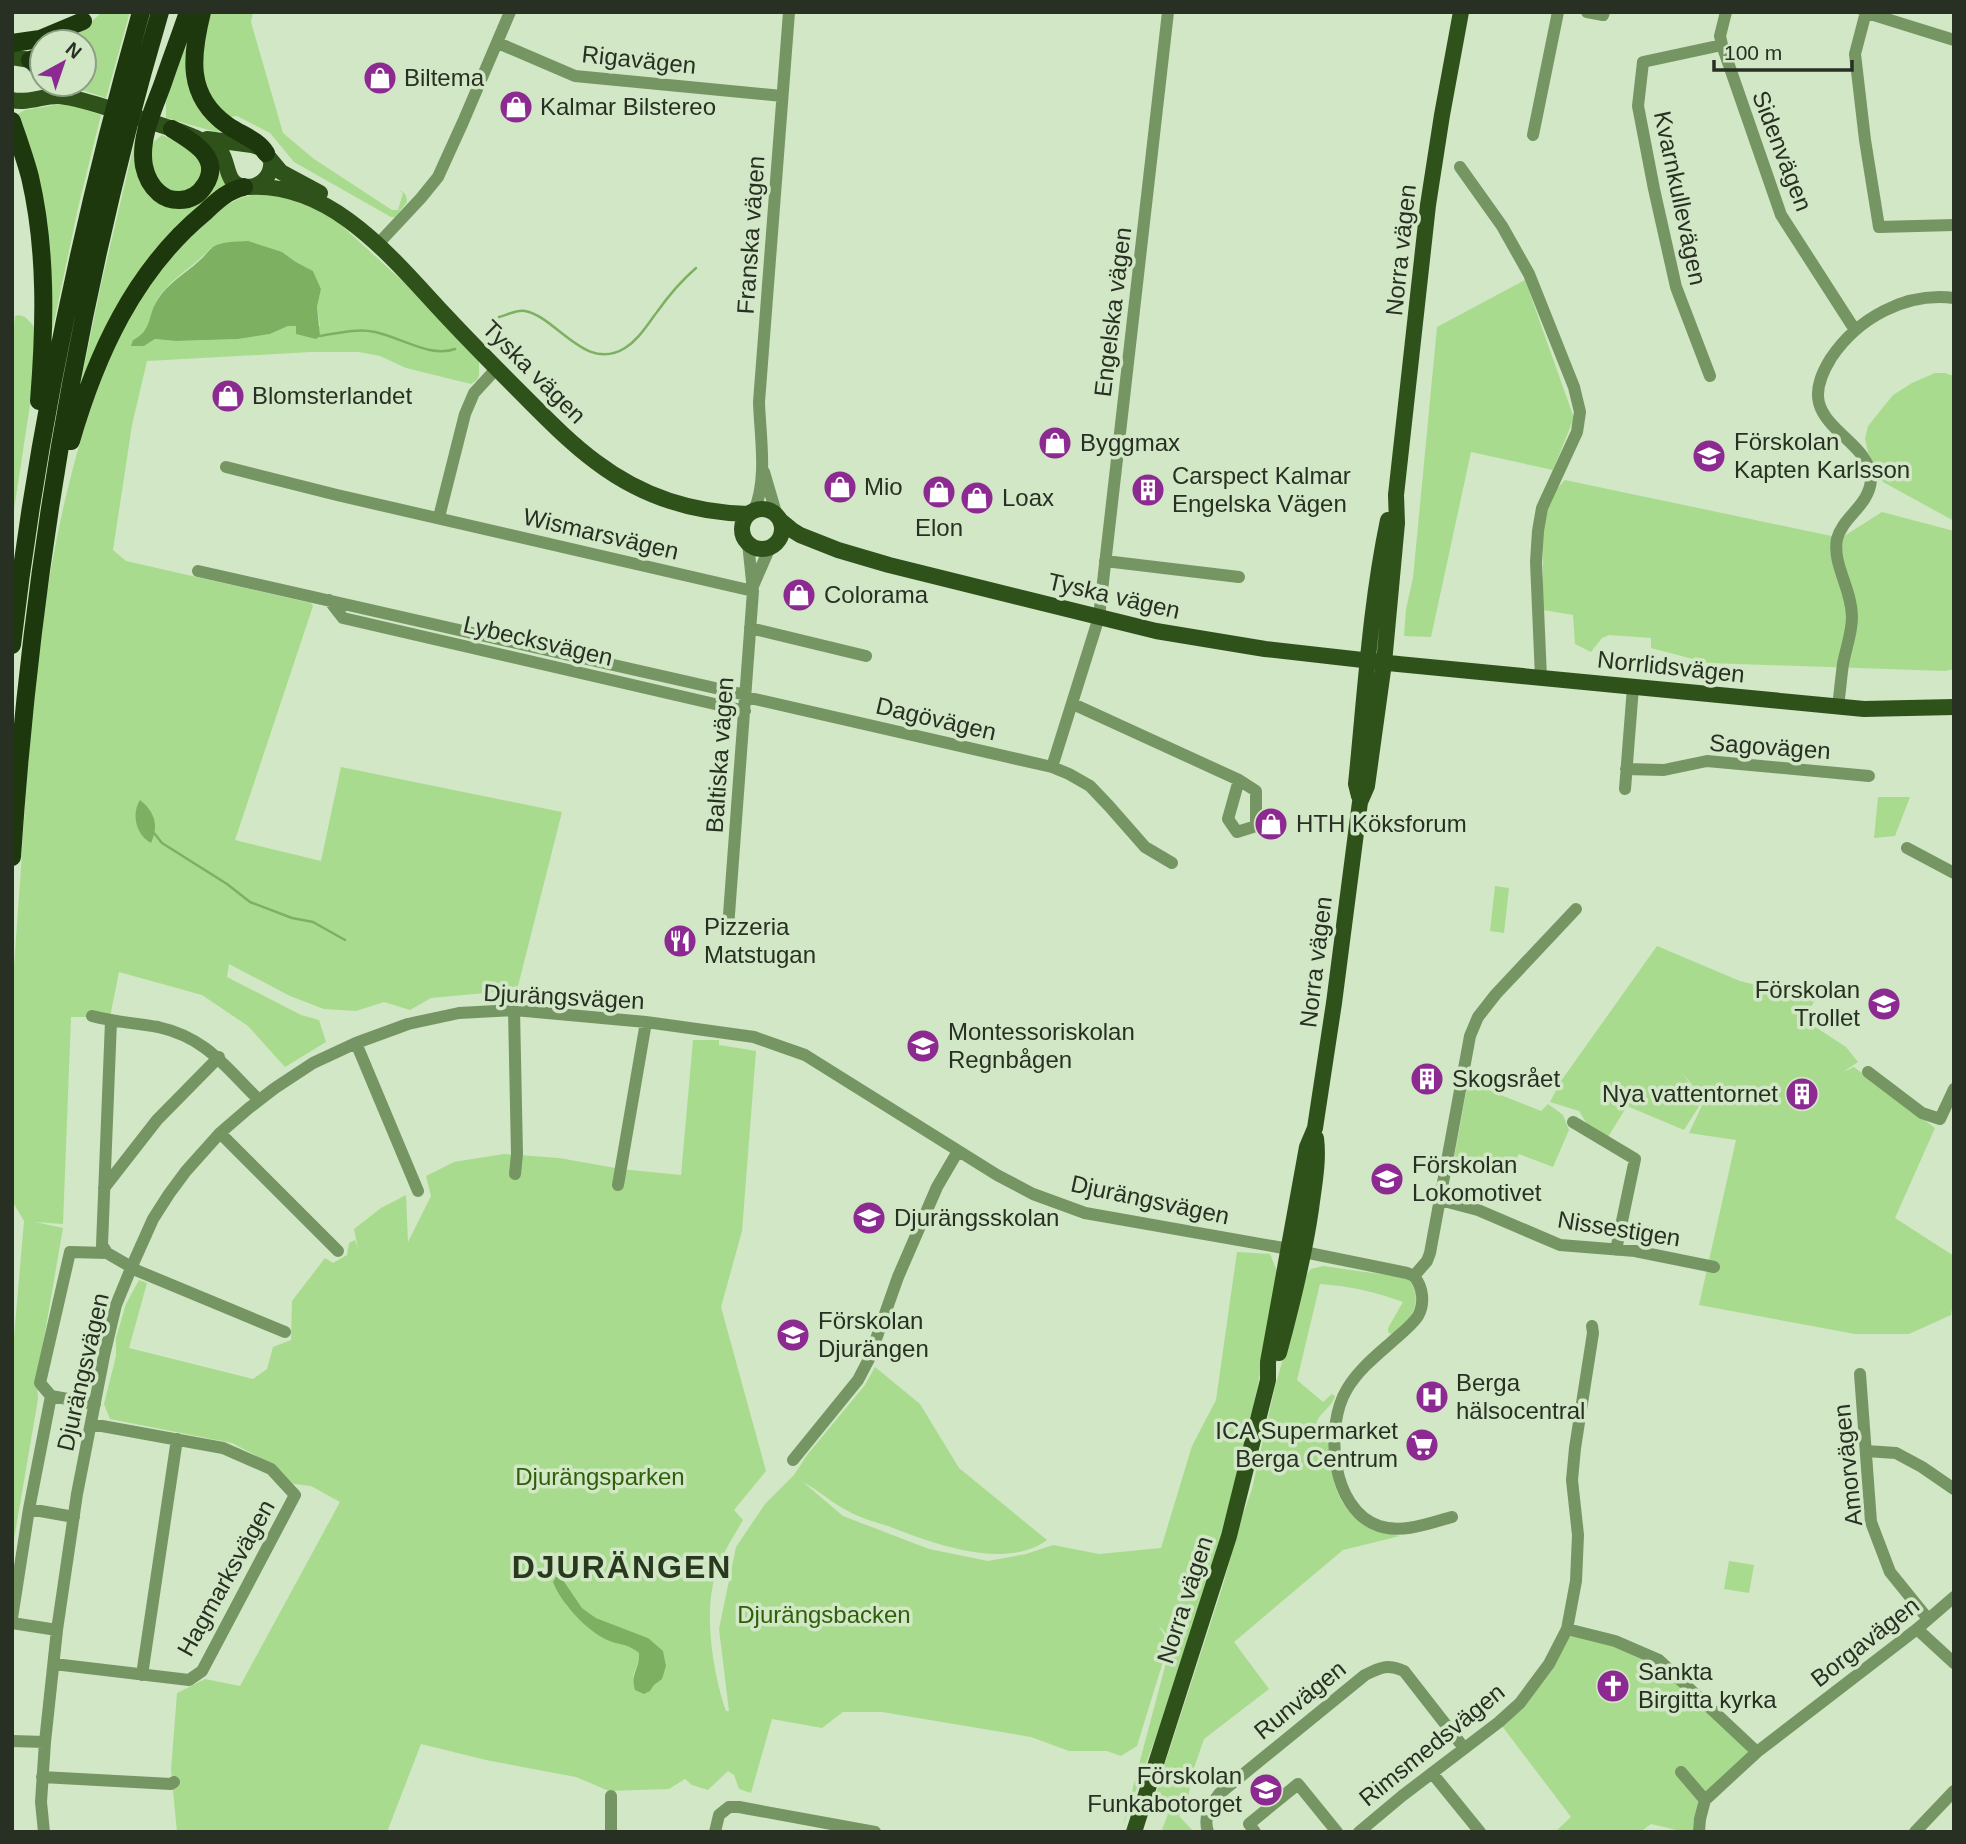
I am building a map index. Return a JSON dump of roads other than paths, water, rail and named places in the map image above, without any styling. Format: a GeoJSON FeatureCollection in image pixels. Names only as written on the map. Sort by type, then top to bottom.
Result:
{"type":"FeatureCollection","features":[{"type":"Feature","properties":{"kind":"highway"},"geometry":{"type":"LineString","coordinates":[[12,645],[30,509],[71,286],[102,156],[141,12]]}},
{"type":"Feature","properties":{"kind":"highway"},"geometry":{"type":"LineString","coordinates":[[12,857],[25,701],[48,525],[68,400],[126,136],[160,12]]}},
{"type":"Feature","properties":{"kind":"highway"},"geometry":{"type":"LineString","coordinates":[[176,131],[204,152],[209,164],[209,177],[204,188],[196,195],[175,201],[166,198],[148,179],[143,155],[147,128],[188,12]]}},
{"type":"Feature","properties":{"kind":"highway"},"geometry":{"type":"LineString","coordinates":[[202,12],[193,55],[194,74],[203,100],[227,125],[256,142],[269,156]]}},
{"type":"Feature","properties":{"kind":"highway"},"geometry":{"type":"LineString","coordinates":[[21,55],[40,39],[88,17]]}},
{"type":"Feature","properties":{"kind":"highway"},"geometry":{"type":"LineString","coordinates":[[12,121],[30,177],[39,238],[44,320],[30,509]]}},
{"type":"Feature","properties":{"kind":"highway"},"geometry":{"type":"LineString","coordinates":[[12,140],[25,161]]}},
{"type":"Feature","properties":{"kind":"highway"},"geometry":{"type":"LineString","coordinates":[[48,525],[66,455],[88,389],[98,362],[131,297],[166,249],[184,230],[220,199],[232,191],[247,187]]}},
{"type":"Feature","properties":{"kind":"main road","name":"Norra vägen"},"geometry":{"type":"LineString","coordinates":[[1134,1832],[1230,1536],[1268,1380],[1276,1366],[1296,1250],[1314,1189],[1317,1149],[1315,1128],[1360,802],[1367,786],[1376,662],[1398,523],[1396,495],[1428,205],[1461,12]]}},
{"type":"Feature","properties":{"kind":"main road"},"geometry":{"type":"LineString","coordinates":[[12,100],[22,102],[56,96],[80,99],[176,131],[212,145],[220,151],[232,179],[239,186],[247,187],[262,182],[270,171],[269,156],[261,148],[176,131]]}},
{"type":"Feature","properties":{"kind":"main road","name":"Tyska vägen"},"geometry":{"type":"LineString","coordinates":[[269,156],[281,172],[341,208],[496,369],[562,434],[597,463],[668,501],[726,525],[746,540]]}},
{"type":"Feature","properties":{"kind":"main road","name":"Tyska vägen"},"geometry":{"type":"LineString","coordinates":[[247,187],[276,188],[303,195],[343,216],[373,240]]}},
{"type":"Feature","properties":{"kind":"main road","name":"Tyska vägen"},"geometry":{"type":"LineString","coordinates":[[690,508],[729,514],[751,513]]}},
{"type":"Feature","properties":{"kind":"main road"},"geometry":{"type":"LineString","coordinates":[[765,510],[779,518],[781,535],[773,546],[759,549],[746,540],[743,524],[751,513],[765,510]]}},
{"type":"Feature","properties":{"kind":"main road","name":"Tyska vägen"},"geometry":{"type":"LineString","coordinates":[[779,518],[800,535],[838,550],[1156,631],[1265,649],[1376,662]]}},
{"type":"Feature","properties":{"kind":"main road","name":"Tyska vägen"},"geometry":{"type":"LineString","coordinates":[[773,546],[797,544],[838,550]]}},
{"type":"Feature","properties":{"kind":"main road","name":"Norrlidsvägen"},"geometry":{"type":"LineString","coordinates":[[1376,662],[1864,709],[1954,708]]}},
{"type":"Feature","properties":{"kind":"street"},"geometry":{"type":"LineString","coordinates":[[373,240],[421,198],[438,177],[510,12]]}},
{"type":"Feature","properties":{"kind":"street","name":"Franska vägen"},"geometry":{"type":"LineString","coordinates":[[751,513],[760,492],[759,402],[789,12]]}},
{"type":"Feature","properties":{"kind":"street","name":"Engelska vägen"},"geometry":{"type":"LineString","coordinates":[[1099,617],[1168,12]]}},
{"type":"Feature","properties":{"kind":"street"},"geometry":{"type":"LineString","coordinates":[[1533,135],[1558,12]]}},
{"type":"Feature","properties":{"kind":"street"},"geometry":{"type":"LineString","coordinates":[[1587,12],[1603,15],[1604,12]]}},
{"type":"Feature","properties":{"kind":"street","name":"Sidenvägen"},"geometry":{"type":"LineString","coordinates":[[1726,12],[1720,36],[1722,45],[1781,215],[1855,330]]}},
{"type":"Feature","properties":{"kind":"street"},"geometry":{"type":"LineString","coordinates":[[1954,40],[1866,12],[1855,54],[1878,227],[1954,225]]}},
{"type":"Feature","properties":{"kind":"street","name":"Rigavägen"},"geometry":{"type":"LineString","coordinates":[[498,43],[575,76],[782,96]]}},
{"type":"Feature","properties":{"kind":"street","name":"Kvarnkullevägen"},"geometry":{"type":"LineString","coordinates":[[1710,376],[1676,287],[1638,106],[1643,62],[1722,45]]}},
{"type":"Feature","properties":{"kind":"street"},"geometry":{"type":"LineString","coordinates":[[1460,167],[1502,226],[1529,274],[1574,387],[1580,412],[1577,432],[1542,508],[1538,531],[1536,562],[1541,678]]}},
{"type":"Feature","properties":{"kind":"street"},"geometry":{"type":"LineString","coordinates":[[1838,706],[1852,618],[1851,599],[1836,554],[1838,537],[1868,495],[1871,479],[1867,463],[1858,451],[1827,421],[1818,401],[1819,381],[1844,341],[1855,330],[1885,310],[1918,298],[1954,298]]}},
{"type":"Feature","properties":{"kind":"street"},"geometry":{"type":"LineString","coordinates":[[439,517],[465,414],[474,393],[496,369]]}},
{"type":"Feature","properties":{"kind":"street","name":"Franska vägen"},"geometry":{"type":"LineString","coordinates":[[761,462],[779,518]]}},
{"type":"Feature","properties":{"kind":"street","name":"Wismarsvägen"},"geometry":{"type":"LineString","coordinates":[[226,467],[337,495],[753,589]]}},
{"type":"Feature","properties":{"kind":"street","name":"Baltiska vägen"},"geometry":{"type":"LineString","coordinates":[[728,928],[753,589],[746,540]]}},
{"type":"Feature","properties":{"kind":"street","name":"Baltiska vägen"},"geometry":{"type":"LineString","coordinates":[[753,589],[773,546]]}},
{"type":"Feature","properties":{"kind":"street"},"geometry":{"type":"LineString","coordinates":[[1105,561],[1239,577]]}},
{"type":"Feature","properties":{"kind":"street","name":"Lybecksvägen"},"geometry":{"type":"LineString","coordinates":[[198,571],[746,696]]}},
{"type":"Feature","properties":{"kind":"street","name":"Lybecksvägen"},"geometry":{"type":"LineString","coordinates":[[329,600],[343,618],[745,711]]}},
{"type":"Feature","properties":{"kind":"street"},"geometry":{"type":"LineString","coordinates":[[1052,767],[1099,617]]}},
{"type":"Feature","properties":{"kind":"street"},"geometry":{"type":"LineString","coordinates":[[751,628],[866,656]]}},
{"type":"Feature","properties":{"kind":"street"},"geometry":{"type":"LineString","coordinates":[[1625,789],[1633,687]]}},
{"type":"Feature","properties":{"kind":"street","name":"Dagövägen"},"geometry":{"type":"LineString","coordinates":[[746,696],[1052,767],[1090,786],[1145,847],[1172,863]]}},
{"type":"Feature","properties":{"kind":"street"},"geometry":{"type":"LineString","coordinates":[[1073,704],[1239,780]]}},
{"type":"Feature","properties":{"kind":"street","name":"Sagovägen"},"geometry":{"type":"LineString","coordinates":[[1626,769],[1664,770],[1707,761],[1869,776]]}},
{"type":"Feature","properties":{"kind":"street"},"geometry":{"type":"LineString","coordinates":[[1907,848],[1954,873]]}},
{"type":"Feature","properties":{"kind":"street"},"geometry":{"type":"LineString","coordinates":[[1452,1517],[1404,1529],[1380,1527],[1362,1518],[1350,1505],[1336,1468],[1335,1426],[1338,1410],[1345,1393],[1367,1363],[1412,1324],[1422,1304],[1420,1283],[1414,1276],[1427,1261],[1430,1253],[1470,1036],[1478,1017],[1496,994],[1576,909]]}},
{"type":"Feature","properties":{"kind":"street"},"geometry":{"type":"LineString","coordinates":[[513,1010],[517,1154],[515,1174]]}},
{"type":"Feature","properties":{"kind":"street","name":"Djurängsvägen"},"geometry":{"type":"LineString","coordinates":[[44,1832],[41,1802],[44,1742],[57,1630],[74,1517],[116,1305],[153,1219],[186,1171],[220,1133],[259,1100],[313,1063],[356,1043],[397,1028],[459,1013],[513,1010],[646,1022],[754,1037],[805,1055],[997,1175],[1033,1194],[1085,1213],[1296,1250],[1414,1276]]}},
{"type":"Feature","properties":{"kind":"street"},"geometry":{"type":"LineString","coordinates":[[92,1016],[157,1027],[183,1035],[219,1057],[259,1100]]}},
{"type":"Feature","properties":{"kind":"street"},"geometry":{"type":"LineString","coordinates":[[111,1021],[102,1245],[107,1252],[132,1266],[285,1332]]}},
{"type":"Feature","properties":{"kind":"street"},"geometry":{"type":"LineString","coordinates":[[618,1185],[646,1022]]}},
{"type":"Feature","properties":{"kind":"street"},"geometry":{"type":"LineString","coordinates":[[356,1043],[418,1191]]}},
{"type":"Feature","properties":{"kind":"street"},"geometry":{"type":"LineString","coordinates":[[104,1188],[157,1120],[219,1057]]}},
{"type":"Feature","properties":{"kind":"street"},"geometry":{"type":"LineString","coordinates":[[1868,1072],[1922,1113],[1940,1119],[1954,1089]]}},
{"type":"Feature","properties":{"kind":"street"},"geometry":{"type":"LineString","coordinates":[[1573,1122],[1635,1159],[1616,1250]]}},
{"type":"Feature","properties":{"kind":"street"},"geometry":{"type":"LineString","coordinates":[[220,1133],[338,1251]]}},
{"type":"Feature","properties":{"kind":"street"},"geometry":{"type":"LineString","coordinates":[[793,1460],[858,1380],[869,1359],[898,1276],[937,1187],[958,1151]]}},
{"type":"Feature","properties":{"kind":"street","name":"Nissestigen"},"geometry":{"type":"LineString","coordinates":[[1440,1200],[1478,1210],[1560,1245],[1634,1251],[1714,1267]]}},
{"type":"Feature","properties":{"kind":"street"},"geometry":{"type":"LineString","coordinates":[[95,1404],[51,1396],[40,1383],[70,1252],[107,1252]]}},
{"type":"Feature","properties":{"kind":"street","name":"Rimsmedsvägen"},"geometry":{"type":"LineString","coordinates":[[1359,1832],[1520,1703],[1549,1664],[1567,1629],[1576,1581],[1578,1535],[1572,1480],[1592,1326]]}},
{"type":"Feature","properties":{"kind":"street","name":"Amorvägen"},"geometry":{"type":"LineString","coordinates":[[1860,1374],[1871,1522],[1890,1572],[1928,1619]]}},
{"type":"Feature","properties":{"kind":"street"},"geometry":{"type":"LineString","coordinates":[[51,1396],[29,1509],[12,1620],[57,1630]]}},
{"type":"Feature","properties":{"kind":"street","name":"Hagmarksvägen"},"geometry":{"type":"LineString","coordinates":[[54,1664],[189,1680],[202,1671],[295,1495],[271,1469],[223,1448],[91,1424]]}},
{"type":"Feature","properties":{"kind":"street"},"geometry":{"type":"LineString","coordinates":[[142,1675],[177,1439]]}},
{"type":"Feature","properties":{"kind":"street"},"geometry":{"type":"LineString","coordinates":[[1866,1451],[1895,1453],[1922,1467],[1954,1489]]}},
{"type":"Feature","properties":{"kind":"street"},"geometry":{"type":"LineString","coordinates":[[29,1509],[74,1517]]}},
{"type":"Feature","properties":{"kind":"street","name":"Borgavägen"},"geometry":{"type":"LineString","coordinates":[[1705,1800],[1757,1752],[1917,1629],[1954,1597]]}},
{"type":"Feature","properties":{"kind":"street"},"geometry":{"type":"LineString","coordinates":[[1567,1629],[1615,1642],[1659,1661],[1757,1752]]}},
{"type":"Feature","properties":{"kind":"street"},"geometry":{"type":"LineString","coordinates":[[1917,1629],[1951,1659]]}},
{"type":"Feature","properties":{"kind":"street","name":"Runvägen"},"geometry":{"type":"LineString","coordinates":[[1208,1832],[1208,1810],[1219,1794],[1365,1675],[1379,1668],[1391,1665],[1404,1671],[1464,1748]]}},
{"type":"Feature","properties":{"kind":"street"},"geometry":{"type":"LineString","coordinates":[[12,1741],[44,1742]]}},
{"type":"Feature","properties":{"kind":"street"},"geometry":{"type":"LineString","coordinates":[[1681,1772],[1705,1800],[1699,1832]]}},
{"type":"Feature","properties":{"kind":"street"},"geometry":{"type":"LineString","coordinates":[[1432,1773],[1480,1832]]}},
{"type":"Feature","properties":{"kind":"street"},"geometry":{"type":"LineString","coordinates":[[42,1776],[171,1784],[174,1782]]}},
{"type":"Feature","properties":{"kind":"street"},"geometry":{"type":"LineString","coordinates":[[1255,1832],[1250,1824],[1298,1784],[1337,1832]]}},
{"type":"Feature","properties":{"kind":"street"},"geometry":{"type":"LineString","coordinates":[[1915,1832],[1954,1791]]}},
{"type":"Feature","properties":{"kind":"street"},"geometry":{"type":"LineString","coordinates":[[611,1796],[611,1832]]}},
{"type":"Feature","properties":{"kind":"street"},"geometry":{"type":"LineString","coordinates":[[715,1832],[719,1815],[729,1807],[875,1832]]}},
{"type":"Feature","properties":{"kind":"waterway"},"geometry":{"type":"LineString","coordinates":[[499,317],[525,311],[537,315],[584,349],[597,354],[611,354],[635,340],[671,294],[696,268]]}},
{"type":"Feature","properties":{"kind":"waterway"},"geometry":{"type":"LineString","coordinates":[[320,336],[368,331],[425,349],[455,349]]}},
{"type":"Feature","properties":{"kind":"waterway"},"geometry":{"type":"LineString","coordinates":[[154,833],[162,843],[227,884],[250,902],[292,918],[313,922],[345,940]]}},
{"type":"Feature","properties":{"kind":"place","name":"Biltema"},"geometry":{"type":"Point","coordinates":[380,78]}},
{"type":"Feature","properties":{"kind":"place","name":"Kalmar Bilstereo"},"geometry":{"type":"Point","coordinates":[516,107]}},
{"type":"Feature","properties":{"kind":"place","name":"Blomsterlandet"},"geometry":{"type":"Point","coordinates":[228,396]}},
{"type":"Feature","properties":{"kind":"place","name":"Byggmax"},"geometry":{"type":"Point","coordinates":[1055,443]}},
{"type":"Feature","properties":{"kind":"place","name":"Förskolan Kapten Karlsson"},"geometry":{"type":"Point","coordinates":[1709,456]}},
{"type":"Feature","properties":{"kind":"place","name":"Mio"},"geometry":{"type":"Point","coordinates":[840,487]}},
{"type":"Feature","properties":{"kind":"place","name":"Carspect Kalmar Engelska Vägen"},"geometry":{"type":"Point","coordinates":[1148,490]}},
{"type":"Feature","properties":{"kind":"place","name":"Elon"},"geometry":{"type":"Point","coordinates":[939,492]}},
{"type":"Feature","properties":{"kind":"place","name":"Loax"},"geometry":{"type":"Point","coordinates":[977,498]}},
{"type":"Feature","properties":{"kind":"place","name":"Colorama"},"geometry":{"type":"Point","coordinates":[799,595]}},
{"type":"Feature","properties":{"kind":"place","name":"HTH Köksforum"},"geometry":{"type":"Point","coordinates":[1271,824]}},
{"type":"Feature","properties":{"kind":"place","name":"Pizzeria Matstugan"},"geometry":{"type":"Point","coordinates":[680,941]}},
{"type":"Feature","properties":{"kind":"place","name":"Förskolan Trollet"},"geometry":{"type":"Point","coordinates":[1884,1004]}},
{"type":"Feature","properties":{"kind":"place","name":"Montessoriskolan Regnbågen"},"geometry":{"type":"Point","coordinates":[923,1046]}},
{"type":"Feature","properties":{"kind":"place","name":"Skogsrået"},"geometry":{"type":"Point","coordinates":[1427,1079]}},
{"type":"Feature","properties":{"kind":"place","name":"Nya vattentornet"},"geometry":{"type":"Point","coordinates":[1802,1094]}},
{"type":"Feature","properties":{"kind":"place","name":"Förskolan Lokomotivet"},"geometry":{"type":"Point","coordinates":[1387,1179]}},
{"type":"Feature","properties":{"kind":"place","name":"Djurängsskolan"},"geometry":{"type":"Point","coordinates":[869,1218]}},
{"type":"Feature","properties":{"kind":"place","name":"Förskolan Djurängen"},"geometry":{"type":"Point","coordinates":[793,1335]}},
{"type":"Feature","properties":{"kind":"place","name":"Berga hälsocentral"},"geometry":{"type":"Point","coordinates":[1432,1397]}},
{"type":"Feature","properties":{"kind":"place","name":"ICA Supermarket Berga Centrum"},"geometry":{"type":"Point","coordinates":[1422,1445]}},
{"type":"Feature","properties":{"kind":"place","name":"Sankta Birgitta kyrka"},"geometry":{"type":"Point","coordinates":[1613,1686]}},
{"type":"Feature","properties":{"kind":"place","name":"Förskolan Funkabotorget"},"geometry":{"type":"Point","coordinates":[1266,1790]}},
{"type":"Feature","properties":{"kind":"district","name":"DJURÄNGEN"},"geometry":{"type":"Point","coordinates":[622,1567]}},
{"type":"Feature","properties":{"kind":"park label","name":"Djurängsparken"},"geometry":{"type":"Point","coordinates":[600,1477]}},
{"type":"Feature","properties":{"kind":"park label","name":"Djurängsbacken"},"geometry":{"type":"Point","coordinates":[824,1615]}}]}
